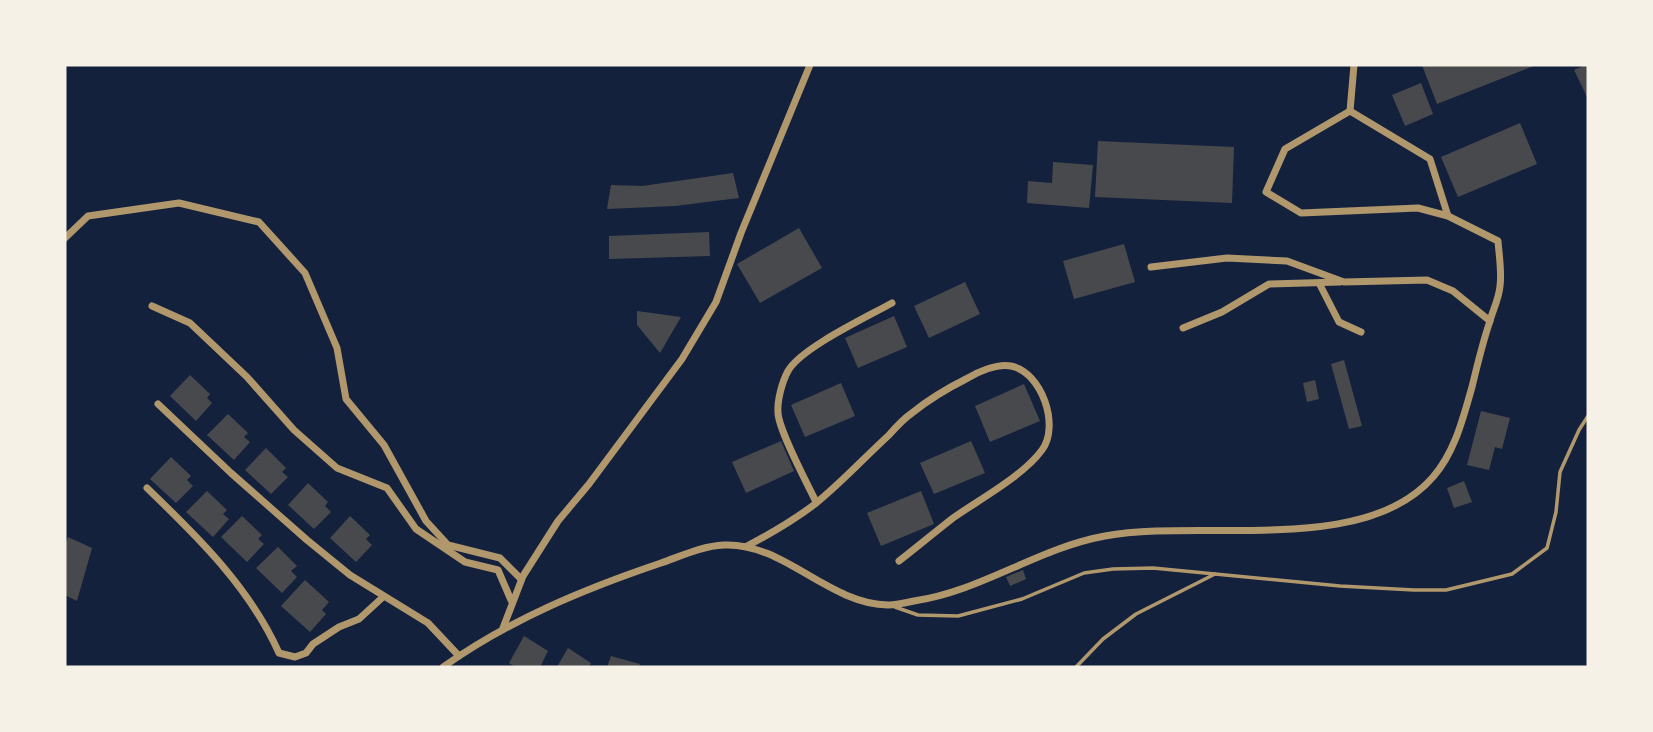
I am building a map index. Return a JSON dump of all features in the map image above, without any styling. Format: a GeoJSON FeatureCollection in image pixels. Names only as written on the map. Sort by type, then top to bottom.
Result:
{"type":"FeatureCollection","features":[{"type":"Feature","properties":{"kind":"street"},"geometry":{"type":"LineString","coordinates":[[503,628],[521,579],[558,520],[589,484],[682,359],[716,302],[741,233],[810,65]]}},
{"type":"Feature","properties":{"kind":"street"},"geometry":{"type":"LineString","coordinates":[[1350,111],[1354,65]]}},
{"type":"Feature","properties":{"kind":"street"},"geometry":{"type":"LineString","coordinates":[[443,667],[503,628],[606,582],[705,548],[747,546],[782,560],[823,584],[856,598],[889,606],[937,598],[979,584],[1072,543],[1104,536],[1145,529],[1276,531],[1339,524],[1392,507],[1409,498],[1433,477],[1453,446],[1500,287],[1498,241],[1448,216],[1418,208],[1301,214],[1266,192],[1285,149],[1350,111]]}},
{"type":"Feature","properties":{"kind":"street"},"geometry":{"type":"LineString","coordinates":[[1350,111],[1430,159],[1448,216]]}},
{"type":"Feature","properties":{"kind":"street"},"geometry":{"type":"LineString","coordinates":[[65,239],[88,216],[179,203],[259,222],[305,273],[337,348],[346,399],[384,445],[426,521],[448,545],[500,558],[521,579]]}},
{"type":"Feature","properties":{"kind":"street"},"geometry":{"type":"LineString","coordinates":[[1151,267],[1227,258],[1287,261],[1344,282]]}},
{"type":"Feature","properties":{"kind":"street"},"geometry":{"type":"LineString","coordinates":[[1183,328],[1222,312],[1269,284],[1427,280],[1453,291],[1490,321]]}},
{"type":"Feature","properties":{"kind":"street"},"geometry":{"type":"LineString","coordinates":[[1319,283],[1339,321],[1361,332]]}},
{"type":"Feature","properties":{"kind":"street"},"geometry":{"type":"LineString","coordinates":[[816,502],[795,458],[778,412],[788,370],[813,348],[892,303]]}},
{"type":"Feature","properties":{"kind":"street"},"geometry":{"type":"LineString","coordinates":[[152,306],[190,323],[247,377],[294,429],[337,468],[387,488],[416,529],[465,562],[498,570],[512,601]]}},
{"type":"Feature","properties":{"kind":"street"},"geometry":{"type":"LineString","coordinates":[[747,546],[786,524],[816,502],[910,414],[967,378],[988,369],[1010,365],[1029,376],[1042,395],[1048,418],[1047,441],[1042,450],[1006,482],[899,561]]}},
{"type":"Feature","properties":{"kind":"street"},"geometry":{"type":"LineString","coordinates":[[158,404],[307,540],[350,575],[428,623],[459,656]]}},
{"type":"Feature","properties":{"kind":"street"},"geometry":{"type":"LineString","coordinates":[[147,488],[242,587],[258,611],[279,653],[295,657],[306,653],[313,644],[330,633],[359,619],[383,597]]}},
{"type":"Feature","properties":{"kind":"lane"},"geometry":{"type":"LineString","coordinates":[[889,606],[918,615],[958,616],[1022,599],[1084,573],[1153,568],[1413,590],[1446,590],[1512,574],[1546,548],[1556,512],[1560,472],[1588,416]]}},
{"type":"Feature","properties":{"kind":"lane"},"geometry":{"type":"LineString","coordinates":[[1076,667],[1103,639],[1136,614],[1216,574]]}},
{"type":"Feature","properties":{"kind":"building"},"geometry":{"type":"Polygon","coordinates":[[[1422,65],[1536,65],[1437,104],[1422,65]]]}},
{"type":"Feature","properties":{"kind":"building"},"geometry":{"type":"Polygon","coordinates":[[[1588,65],[1588,99],[1574,70],[1588,65]]]}},
{"type":"Feature","properties":{"kind":"building"},"geometry":{"type":"Polygon","coordinates":[[[1421,83],[1433,114],[1405,126],[1392,95],[1421,83]]]}},
{"type":"Feature","properties":{"kind":"building"},"geometry":{"type":"Polygon","coordinates":[[[1520,123],[1537,164],[1458,197],[1441,157],[1520,123]]]}},
{"type":"Feature","properties":{"kind":"building"},"geometry":{"type":"Polygon","coordinates":[[[1098,141],[1234,147],[1232,203],[1095,197],[1098,141]]]}},
{"type":"Feature","properties":{"kind":"building"},"geometry":{"type":"Polygon","coordinates":[[[1053,162],[1093,165],[1089,208],[1027,203],[1028,181],[1052,183],[1053,162]]]}},
{"type":"Feature","properties":{"kind":"building"},"geometry":{"type":"Polygon","coordinates":[[[733,173],[739,198],[675,206],[607,209],[611,185],[642,186],[733,173]]]}},
{"type":"Feature","properties":{"kind":"building"},"geometry":{"type":"Polygon","coordinates":[[[799,228],[822,268],[760,303],[737,264],[799,228]]]}},
{"type":"Feature","properties":{"kind":"building"},"geometry":{"type":"Polygon","coordinates":[[[709,232],[710,256],[609,259],[609,236],[709,232]]]}},
{"type":"Feature","properties":{"kind":"building"},"geometry":{"type":"Polygon","coordinates":[[[1124,244],[1135,282],[1074,299],[1063,261],[1124,244]]]}},
{"type":"Feature","properties":{"kind":"building"},"geometry":{"type":"Polygon","coordinates":[[[965,282],[980,314],[929,338],[914,306],[965,282]]]}},
{"type":"Feature","properties":{"kind":"building"},"geometry":{"type":"Polygon","coordinates":[[[637,311],[681,317],[660,353],[637,325],[637,311]]]}},
{"type":"Feature","properties":{"kind":"building"},"geometry":{"type":"Polygon","coordinates":[[[894,316],[907,347],[858,368],[845,338],[894,316]]]}},
{"type":"Feature","properties":{"kind":"building"},"geometry":{"type":"Polygon","coordinates":[[[1344,360],[1362,426],[1349,429],[1331,364],[1344,360]]]}},
{"type":"Feature","properties":{"kind":"building"},"geometry":{"type":"Polygon","coordinates":[[[190,375],[210,394],[207,398],[212,403],[196,421],[170,396],[190,375]]]}},
{"type":"Feature","properties":{"kind":"building"},"geometry":{"type":"Polygon","coordinates":[[[1315,380],[1319,399],[1307,402],[1303,383],[1315,380]]]}},
{"type":"Feature","properties":{"kind":"building"},"geometry":{"type":"Polygon","coordinates":[[[841,383],[855,416],[805,437],[791,405],[841,383]]]}},
{"type":"Feature","properties":{"kind":"building"},"geometry":{"type":"Polygon","coordinates":[[[1024,384],[1040,421],[990,442],[975,406],[1024,384]]]}},
{"type":"Feature","properties":{"kind":"building"},"geometry":{"type":"Polygon","coordinates":[[[1481,411],[1510,418],[1502,449],[1495,447],[1489,470],[1467,465],[1481,411]]]}},
{"type":"Feature","properties":{"kind":"building"},"geometry":{"type":"Polygon","coordinates":[[[228,414],[248,433],[244,437],[250,442],[234,460],[207,435],[228,414]]]}},
{"type":"Feature","properties":{"kind":"building"},"geometry":{"type":"Polygon","coordinates":[[[781,441],[794,471],[746,493],[732,462],[781,441]]]}},
{"type":"Feature","properties":{"kind":"building"},"geometry":{"type":"Polygon","coordinates":[[[971,441],[985,473],[934,494],[920,463],[971,441]]]}},
{"type":"Feature","properties":{"kind":"building"},"geometry":{"type":"Polygon","coordinates":[[[266,448],[286,468],[282,472],[288,477],[271,494],[245,470],[266,448]]]}},
{"type":"Feature","properties":{"kind":"building"},"geometry":{"type":"Polygon","coordinates":[[[171,457],[191,476],[187,480],[193,486],[176,503],[150,479],[171,457]]]}},
{"type":"Feature","properties":{"kind":"building"},"geometry":{"type":"Polygon","coordinates":[[[1464,481],[1472,502],[1454,508],[1447,488],[1464,481]]]}},
{"type":"Feature","properties":{"kind":"building"},"geometry":{"type":"Polygon","coordinates":[[[308,483],[328,502],[325,506],[331,512],[314,529],[288,505],[308,483]]]}},
{"type":"Feature","properties":{"kind":"building"},"geometry":{"type":"Polygon","coordinates":[[[207,491],[227,510],[223,514],[229,519],[213,537],[186,512],[207,491]]]}},
{"type":"Feature","properties":{"kind":"building"},"geometry":{"type":"Polygon","coordinates":[[[921,491],[934,524],[881,546],[867,513],[921,491]]]}},
{"type":"Feature","properties":{"kind":"building"},"geometry":{"type":"Polygon","coordinates":[[[242,516],[262,535],[258,539],[264,544],[247,562],[221,537],[242,516]]]}},
{"type":"Feature","properties":{"kind":"building"},"geometry":{"type":"Polygon","coordinates":[[[350,516],[370,535],[366,539],[372,545],[356,562],[330,538],[350,516]]]}},
{"type":"Feature","properties":{"kind":"building"},"geometry":{"type":"Polygon","coordinates":[[[68,537],[92,548],[77,601],[65,595],[65,545],[68,537]]]}},
{"type":"Feature","properties":{"kind":"building"},"geometry":{"type":"Polygon","coordinates":[[[278,547],[297,566],[291,571],[297,577],[282,593],[256,568],[278,547]]]}},
{"type":"Feature","properties":{"kind":"building"},"geometry":{"type":"Polygon","coordinates":[[[1023,570],[1026,579],[1010,586],[1006,577],[1023,570]]]}},
{"type":"Feature","properties":{"kind":"building"},"geometry":{"type":"Polygon","coordinates":[[[305,580],[329,602],[322,610],[326,614],[310,632],[281,606],[305,580]]]}},
{"type":"Feature","properties":{"kind":"building"},"geometry":{"type":"Polygon","coordinates":[[[524,636],[548,651],[540,667],[515,667],[509,663],[524,636]]]}},
{"type":"Feature","properties":{"kind":"building"},"geometry":{"type":"Polygon","coordinates":[[[568,648],[591,663],[589,667],[557,667],[568,648]]]}},
{"type":"Feature","properties":{"kind":"building"},"geometry":{"type":"Polygon","coordinates":[[[611,656],[640,664],[639,667],[607,667],[611,656]]]}}]}
